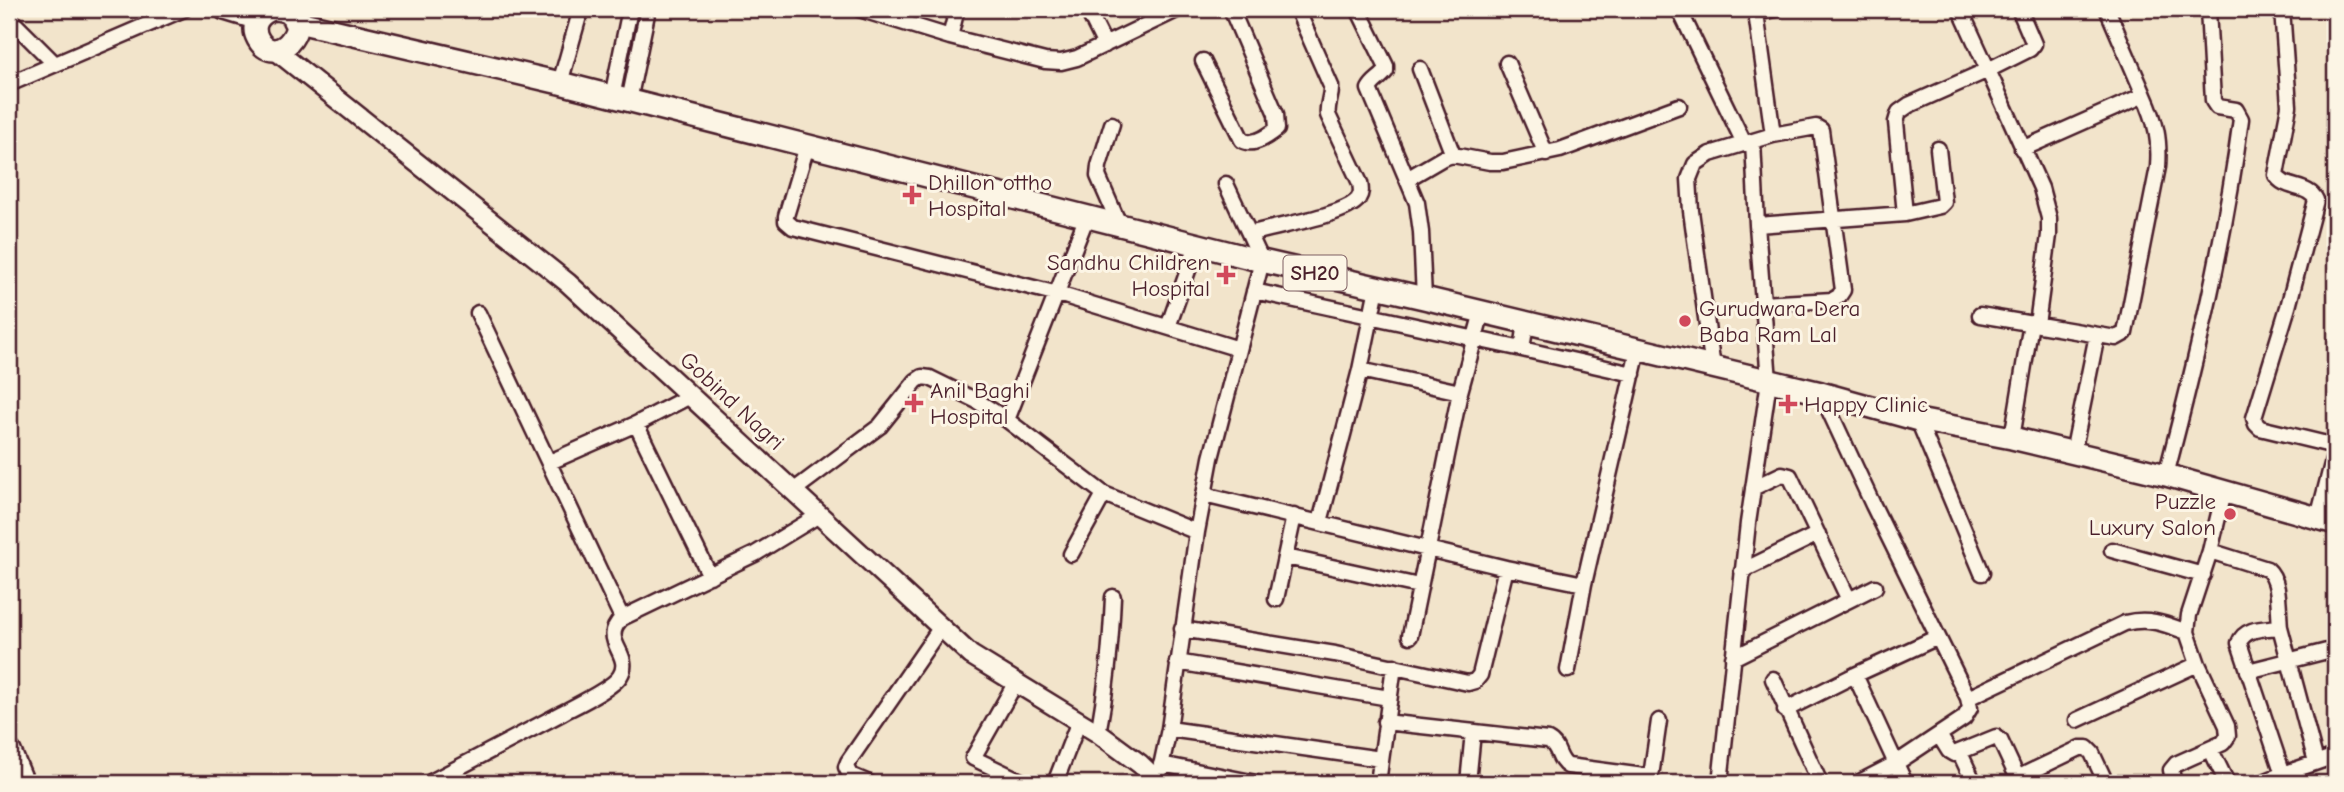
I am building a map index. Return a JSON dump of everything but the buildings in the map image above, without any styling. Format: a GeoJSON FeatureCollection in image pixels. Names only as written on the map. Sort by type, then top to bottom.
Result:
{"type":"FeatureCollection","features":[{"type":"Feature","properties":{"kind":"highway"},"geometry":{"type":"LineString","coordinates":[[9,752],[22,783]]}},
{"type":"Feature","properties":{"kind":"main road","name":"SH20"},"geometry":{"type":"LineString","coordinates":[[225,9],[277,12],[1262,261],[1821,393],[1918,420],[2012,438],[2166,475],[2326,521]]}},
{"type":"Feature","properties":{"kind":"main road"},"geometry":{"type":"LineString","coordinates":[[277,12],[295,34],[292,41],[274,49],[262,44],[255,32],[277,12]]}},
{"type":"Feature","properties":{"kind":"street"},"geometry":{"type":"LineString","coordinates":[[9,84],[184,9]]}},
{"type":"Feature","properties":{"kind":"street"},"geometry":{"type":"LineString","coordinates":[[560,83],[581,9]]}},
{"type":"Feature","properties":{"kind":"street"},"geometry":{"type":"LineString","coordinates":[[620,99],[630,9]]}},
{"type":"Feature","properties":{"kind":"street"},"geometry":{"type":"LineString","coordinates":[[620,99],[648,9]]}},
{"type":"Feature","properties":{"kind":"street"},"geometry":{"type":"LineString","coordinates":[[859,9],[950,37],[1045,61],[1061,62],[1077,58],[1179,9]]}},
{"type":"Feature","properties":{"kind":"street"},"geometry":{"type":"LineString","coordinates":[[950,37],[957,9]]}},
{"type":"Feature","properties":{"kind":"street"},"geometry":{"type":"LineString","coordinates":[[1087,9],[1105,45]]}},
{"type":"Feature","properties":{"kind":"street"},"geometry":{"type":"LineString","coordinates":[[1203,61],[1242,140],[1246,143],[1253,142],[1277,128],[1276,114],[1231,9]]}},
{"type":"Feature","properties":{"kind":"street"},"geometry":{"type":"LineString","coordinates":[[1250,234],[1336,212],[1357,201],[1362,192],[1328,116],[1326,108],[1332,94],[1331,86],[1297,9]]}},
{"type":"Feature","properties":{"kind":"street"},"geometry":{"type":"LineString","coordinates":[[1358,9],[1386,71],[1372,84],[1370,95],[1417,203],[1424,298]]}},
{"type":"Feature","properties":{"kind":"street"},"geometry":{"type":"LineString","coordinates":[[1679,9],[1748,142],[1769,381],[1742,571],[1720,783]]}},
{"type":"Feature","properties":{"kind":"street"},"geometry":{"type":"LineString","coordinates":[[1773,135],[1756,11],[1780,9]]}},
{"type":"Feature","properties":{"kind":"street"},"geometry":{"type":"LineString","coordinates":[[1960,9],[2040,188],[2049,218],[2049,235],[2012,438]]}},
{"type":"Feature","properties":{"kind":"street"},"geometry":{"type":"LineString","coordinates":[[1905,214],[1896,122],[1899,112],[2030,49],[2034,44],[2019,9]]}},
{"type":"Feature","properties":{"kind":"street"},"geometry":{"type":"LineString","coordinates":[[1980,315],[2116,338],[2125,333],[2153,193],[2160,141],[2153,116],[2107,9]]}},
{"type":"Feature","properties":{"kind":"street"},"geometry":{"type":"LineString","coordinates":[[2166,475],[2212,289],[2241,119],[2236,110],[2217,107],[2213,101],[2208,9]]}},
{"type":"Feature","properties":{"kind":"street"},"geometry":{"type":"LineString","coordinates":[[2282,9],[2289,106],[2276,175],[2281,182],[2311,193],[2316,200],[2255,418],[2260,428],[2335,446]]}},
{"type":"Feature","properties":{"kind":"street"},"geometry":{"type":"LineString","coordinates":[[9,18],[55,64]]}},
{"type":"Feature","properties":{"kind":"street","name":"Gobind Nagri"},"geometry":{"type":"LineString","coordinates":[[274,49],[568,283],[971,655],[1098,733],[1160,776]]}},
{"type":"Feature","properties":{"kind":"street"},"geometry":{"type":"LineString","coordinates":[[1507,63],[1546,154]]}},
{"type":"Feature","properties":{"kind":"street"},"geometry":{"type":"LineString","coordinates":[[1420,69],[1453,155]]}},
{"type":"Feature","properties":{"kind":"street"},"geometry":{"type":"LineString","coordinates":[[2022,149],[2144,95]]}},
{"type":"Feature","properties":{"kind":"street"},"geometry":{"type":"LineString","coordinates":[[1407,179],[1453,155],[1503,162],[1546,154],[1608,134],[1679,106]]}},
{"type":"Feature","properties":{"kind":"street"},"geometry":{"type":"LineString","coordinates":[[1112,124],[1098,176],[1119,224]]}},
{"type":"Feature","properties":{"kind":"street"},"geometry":{"type":"LineString","coordinates":[[1713,368],[1690,211],[1689,178],[1695,164],[1710,154],[1773,135],[1816,127],[1821,130],[1843,290],[1833,300],[1762,304]]}},
{"type":"Feature","properties":{"kind":"street"},"geometry":{"type":"LineString","coordinates":[[807,146],[786,216],[789,225],[1058,294],[1239,349]]}},
{"type":"Feature","properties":{"kind":"street"},"geometry":{"type":"LineString","coordinates":[[1757,226],[1905,214],[1934,209],[1944,202],[1938,149]]}},
{"type":"Feature","properties":{"kind":"street"},"geometry":{"type":"LineString","coordinates":[[1226,184],[1262,261],[1211,457],[1160,776],[1256,783]]}},
{"type":"Feature","properties":{"kind":"street"},"geometry":{"type":"LineString","coordinates":[[1007,420],[1087,216]]}},
{"type":"Feature","properties":{"kind":"street"},"geometry":{"type":"LineString","coordinates":[[1168,327],[1197,245]]}},
{"type":"Feature","properties":{"kind":"street"},"geometry":{"type":"LineString","coordinates":[[1320,522],[1360,370],[1377,288]]}},
{"type":"Feature","properties":{"kind":"street"},"geometry":{"type":"LineString","coordinates":[[1254,291],[1633,374]]}},
{"type":"Feature","properties":{"kind":"street"},"geometry":{"type":"LineString","coordinates":[[1410,636],[1460,393],[1482,312]]}},
{"type":"Feature","properties":{"kind":"street"},"geometry":{"type":"LineString","coordinates":[[478,313],[622,618]]}},
{"type":"Feature","properties":{"kind":"street"},"geometry":{"type":"LineString","coordinates":[[1522,349],[1526,323]]}},
{"type":"Feature","properties":{"kind":"street"},"geometry":{"type":"LineString","coordinates":[[2073,453],[2097,335]]}},
{"type":"Feature","properties":{"kind":"street"},"geometry":{"type":"LineString","coordinates":[[1568,670],[1584,584],[1638,350]]}},
{"type":"Feature","properties":{"kind":"street"},"geometry":{"type":"LineString","coordinates":[[1360,370],[1460,393]]}},
{"type":"Feature","properties":{"kind":"street"},"geometry":{"type":"LineString","coordinates":[[793,491],[880,426],[915,381],[922,377],[958,391],[1007,420],[1104,494],[1197,532]]}},
{"type":"Feature","properties":{"kind":"street"},"geometry":{"type":"LineString","coordinates":[[1821,393],[1968,698],[1970,708],[1964,718],[1895,764],[1858,783]]}},
{"type":"Feature","properties":{"kind":"street"},"geometry":{"type":"LineString","coordinates":[[550,462],[636,424],[690,396]]}},
{"type":"Feature","properties":{"kind":"street"},"geometry":{"type":"LineString","coordinates":[[1918,420],[1982,573]]}},
{"type":"Feature","properties":{"kind":"street"},"geometry":{"type":"LineString","coordinates":[[636,424],[710,576]]}},
{"type":"Feature","properties":{"kind":"street"},"geometry":{"type":"LineString","coordinates":[[2326,521],[2335,452]]}},
{"type":"Feature","properties":{"kind":"street"},"geometry":{"type":"LineString","coordinates":[[1753,488],[1782,474],[1790,476],[1849,600]]}},
{"type":"Feature","properties":{"kind":"street"},"geometry":{"type":"LineString","coordinates":[[2174,783],[2171,770],[2176,764],[2223,744],[2228,736],[2227,726],[2198,664],[2187,632],[2189,615],[2210,551],[2224,492]]}},
{"type":"Feature","properties":{"kind":"street"},"geometry":{"type":"LineString","coordinates":[[1071,554],[1104,494]]}},
{"type":"Feature","properties":{"kind":"street"},"geometry":{"type":"LineString","coordinates":[[1204,495],[1506,568],[1584,584]]}},
{"type":"Feature","properties":{"kind":"street"},"geometry":{"type":"LineString","coordinates":[[429,783],[613,683],[621,676],[623,667],[612,634],[615,625],[622,618],[766,547],[819,514]]}},
{"type":"Feature","properties":{"kind":"street"},"geometry":{"type":"LineString","coordinates":[[1276,599],[1294,516]]}},
{"type":"Feature","properties":{"kind":"street"},"geometry":{"type":"LineString","coordinates":[[1742,571],[1818,534]]}},
{"type":"Feature","properties":{"kind":"street"},"geometry":{"type":"LineString","coordinates":[[2112,550],[2203,575]]}},
{"type":"Feature","properties":{"kind":"street"},"geometry":{"type":"LineString","coordinates":[[2210,551],[2267,569],[2273,574],[2280,626],[2316,762]]}},
{"type":"Feature","properties":{"kind":"street"},"geometry":{"type":"LineString","coordinates":[[1286,557],[1419,586]]}},
{"type":"Feature","properties":{"kind":"street"},"geometry":{"type":"LineString","coordinates":[[1182,629],[1335,654],[1468,683],[1475,681],[1480,675],[1506,568]]}},
{"type":"Feature","properties":{"kind":"street"},"geometry":{"type":"LineString","coordinates":[[1733,658],[1875,587]]}},
{"type":"Feature","properties":{"kind":"street"},"geometry":{"type":"LineString","coordinates":[[1098,733],[1111,657],[1113,597]]}},
{"type":"Feature","properties":{"kind":"street"},"geometry":{"type":"LineString","coordinates":[[1968,698],[2125,623],[2153,620],[2187,632]]}},
{"type":"Feature","properties":{"kind":"street"},"geometry":{"type":"LineString","coordinates":[[2280,626],[2249,631],[2242,636],[2239,643],[2283,774]]}},
{"type":"Feature","properties":{"kind":"street"},"geometry":{"type":"LineString","coordinates":[[869,783],[850,775],[846,767],[848,762],[941,627]]}},
{"type":"Feature","properties":{"kind":"street"},"geometry":{"type":"LineString","coordinates":[[1785,710],[1938,637]]}},
{"type":"Feature","properties":{"kind":"street"},"geometry":{"type":"LineString","coordinates":[[2248,671],[2335,649]]}},
{"type":"Feature","properties":{"kind":"street"},"geometry":{"type":"LineString","coordinates":[[1177,662],[1389,698]]}},
{"type":"Feature","properties":{"kind":"street"},"geometry":{"type":"LineString","coordinates":[[2077,720],[2198,664]]}},
{"type":"Feature","properties":{"kind":"street"},"geometry":{"type":"LineString","coordinates":[[1378,783],[1394,666]]}},
{"type":"Feature","properties":{"kind":"street"},"geometry":{"type":"LineString","coordinates":[[1855,675],[1905,783]]}},
{"type":"Feature","properties":{"kind":"street"},"geometry":{"type":"LineString","coordinates":[[1773,679],[1820,783]]}},
{"type":"Feature","properties":{"kind":"street"},"geometry":{"type":"LineString","coordinates":[[1016,682],[973,758],[1025,783]]}},
{"type":"Feature","properties":{"kind":"street"},"geometry":{"type":"LineString","coordinates":[[1055,783],[1079,721]]}},
{"type":"Feature","properties":{"kind":"street"},"geometry":{"type":"LineString","coordinates":[[1385,723],[1548,740],[1553,743],[1563,764],[1568,766],[1651,780],[1659,721]]}},
{"type":"Feature","properties":{"kind":"street"},"geometry":{"type":"LineString","coordinates":[[1169,729],[1381,759]]}},
{"type":"Feature","properties":{"kind":"street"},"geometry":{"type":"LineString","coordinates":[[1468,783],[1473,732]]}},
{"type":"Feature","properties":{"kind":"street"},"geometry":{"type":"LineString","coordinates":[[1938,735],[1949,751],[1960,753],[1996,737],[2000,740],[2019,781],[2080,748],[2087,748],[2106,783]]}},
{"type":"Feature","properties":{"kind":"street"},"geometry":{"type":"LineString","coordinates":[[2211,750],[2227,783]]}},
{"type":"Feature","properties":{"kind":"street"},"geometry":{"type":"LineString","coordinates":[[1960,753],[1973,783]]}},
{"type":"Feature","properties":{"kind":"street"},"geometry":{"type":"LineString","coordinates":[[2261,783],[2335,756]]}},
{"type":"Feature","properties":{"kind":"place","name":"Dhillon ottho Hospital"},"geometry":{"type":"Point","coordinates":[912,195]}},
{"type":"Feature","properties":{"kind":"place","name":"Sandhu Children Hospital"},"geometry":{"type":"Point","coordinates":[1226,275]}},
{"type":"Feature","properties":{"kind":"place","name":"Gurudwara Dera Baba Ram Lal"},"geometry":{"type":"Point","coordinates":[1685,321]}},
{"type":"Feature","properties":{"kind":"place","name":"Anil Baghi Hospital"},"geometry":{"type":"Point","coordinates":[914,403]}},
{"type":"Feature","properties":{"kind":"place","name":"Happy Clinic"},"geometry":{"type":"Point","coordinates":[1788,404]}},
{"type":"Feature","properties":{"kind":"place","name":"Puzzle Luxury Salon"},"geometry":{"type":"Point","coordinates":[2230,514]}}]}
